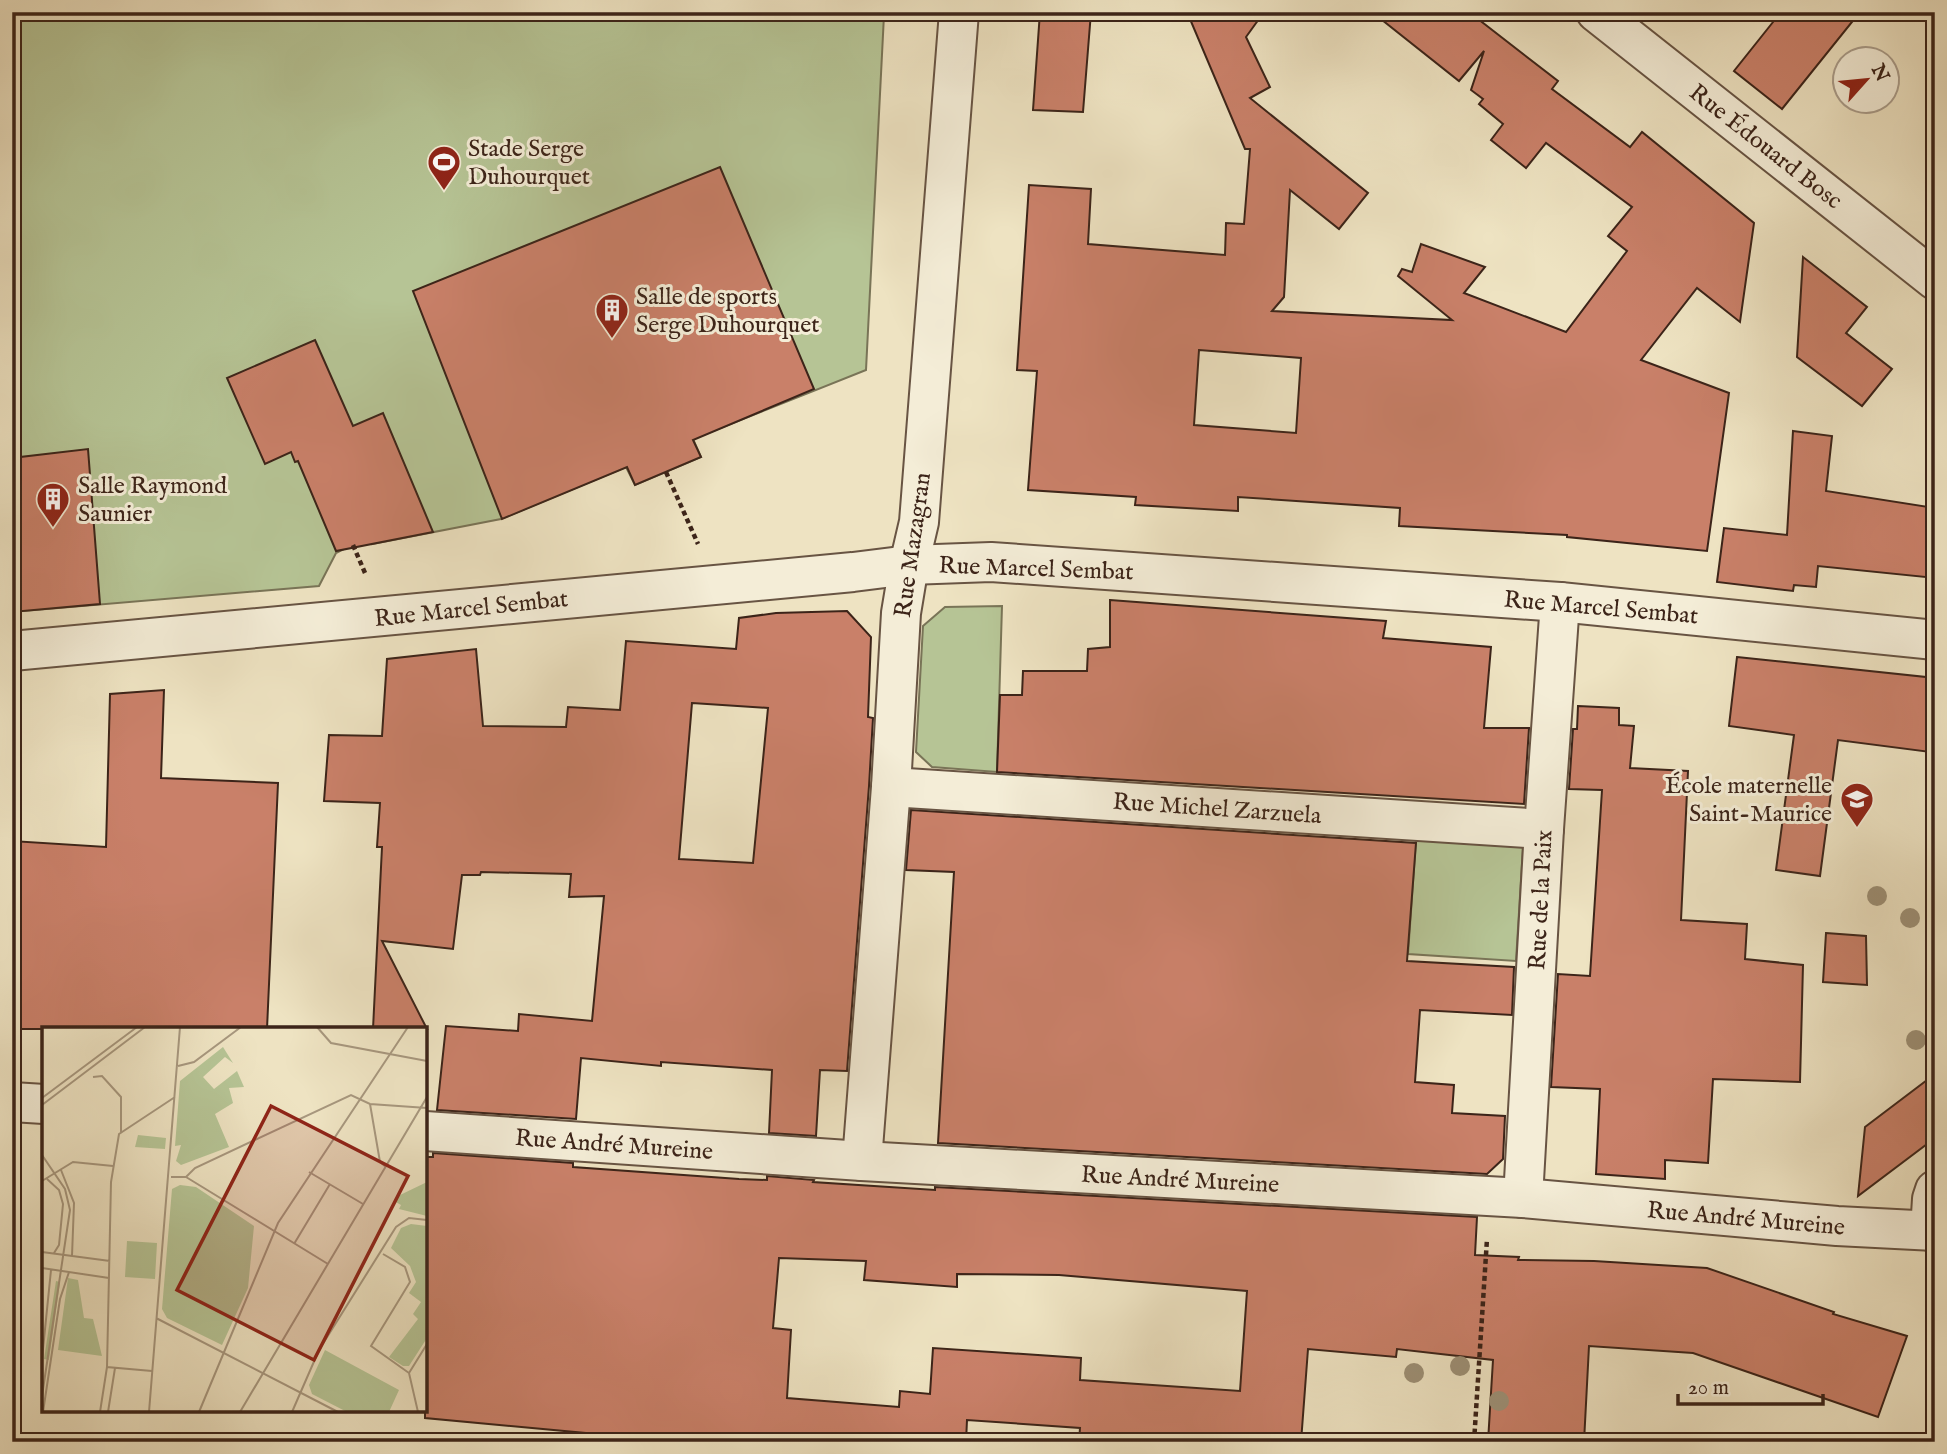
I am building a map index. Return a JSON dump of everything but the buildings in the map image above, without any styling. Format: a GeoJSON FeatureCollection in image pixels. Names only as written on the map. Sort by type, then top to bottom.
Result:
{"type":"FeatureCollection","features":[{"type":"Feature","properties":{"kind":"street","name":"Rue Mazagran"},"geometry":{"type":"LineString","coordinates":[[862,1161],[891,787],[901,613],[919,523],[959,12]]}},
{"type":"Feature","properties":{"kind":"street","name":"Rue Édouard Bosc"},"geometry":{"type":"LineString","coordinates":[[1597,12],[1935,280]]}},
{"type":"Feature","properties":{"kind":"street","name":"Rue Marcel Sembat"},"geometry":{"type":"LineString","coordinates":[[12,650],[909,565],[991,562],[1560,602],[1935,640]]}},
{"type":"Feature","properties":{"kind":"street","name":"Rue de la Paix"},"geometry":{"type":"LineString","coordinates":[[1506,1197],[1544,829],[1560,602]]}},
{"type":"Feature","properties":{"kind":"street","name":"Rue Michel Zarzuela"},"geometry":{"type":"LineString","coordinates":[[891,787],[1544,829]]}},
{"type":"Feature","properties":{"kind":"street"},"geometry":{"type":"LineString","coordinates":[[12,1102],[42,1104]]}},
{"type":"Feature","properties":{"kind":"street","name":"Rue André Mureine"},"geometry":{"type":"LineString","coordinates":[[427,1131],[862,1161],[1506,1197],[1837,1226],[1933,1231]]}},
{"type":"Feature","properties":{"kind":"street"},"geometry":{"type":"LineString","coordinates":[[1933,1231],[1932,1199],[1935,1190]]}},
{"type":"Feature","properties":{"kind":"path"},"geometry":{"type":"LineString","coordinates":[[666,472],[701,551],[704,586]]}},
{"type":"Feature","properties":{"kind":"path"},"geometry":{"type":"LineString","coordinates":[[1474,1442],[1506,1197]]}},
{"type":"Feature","properties":{"kind":"green space","name":"Stade Serge Duhourquet"},"geometry":{"type":"Polygon","coordinates":[[[12,12],[890,12],[884,15],[866,370],[693,439],[701,457],[635,485],[626,467],[501,519],[372,544],[369,536],[336,553],[319,586],[12,612],[12,12]]]}},
{"type":"Feature","properties":{"kind":"green space"},"geometry":{"type":"Polygon","coordinates":[[[1002,606],[997,772],[932,767],[916,752],[923,626],[945,607],[1002,606]]]}},
{"type":"Feature","properties":{"kind":"green space"},"geometry":{"type":"Polygon","coordinates":[[[1416,840],[1523,847],[1516,961],[1408,954],[1416,840]]]}},
{"type":"Feature","properties":{"kind":"place","name":"Stade Serge Duhourquet"},"geometry":{"type":"Point","coordinates":[444,192]}},
{"type":"Feature","properties":{"kind":"place","name":"Salle de sports Serge Duhourquet"},"geometry":{"type":"Point","coordinates":[612,340]}},
{"type":"Feature","properties":{"kind":"place","name":"Salle Raymond Saunier"},"geometry":{"type":"Point","coordinates":[53,529]}},
{"type":"Feature","properties":{"kind":"place","name":"École maternelle Saint-Maurice"},"geometry":{"type":"Point","coordinates":[1857,829]}}]}
